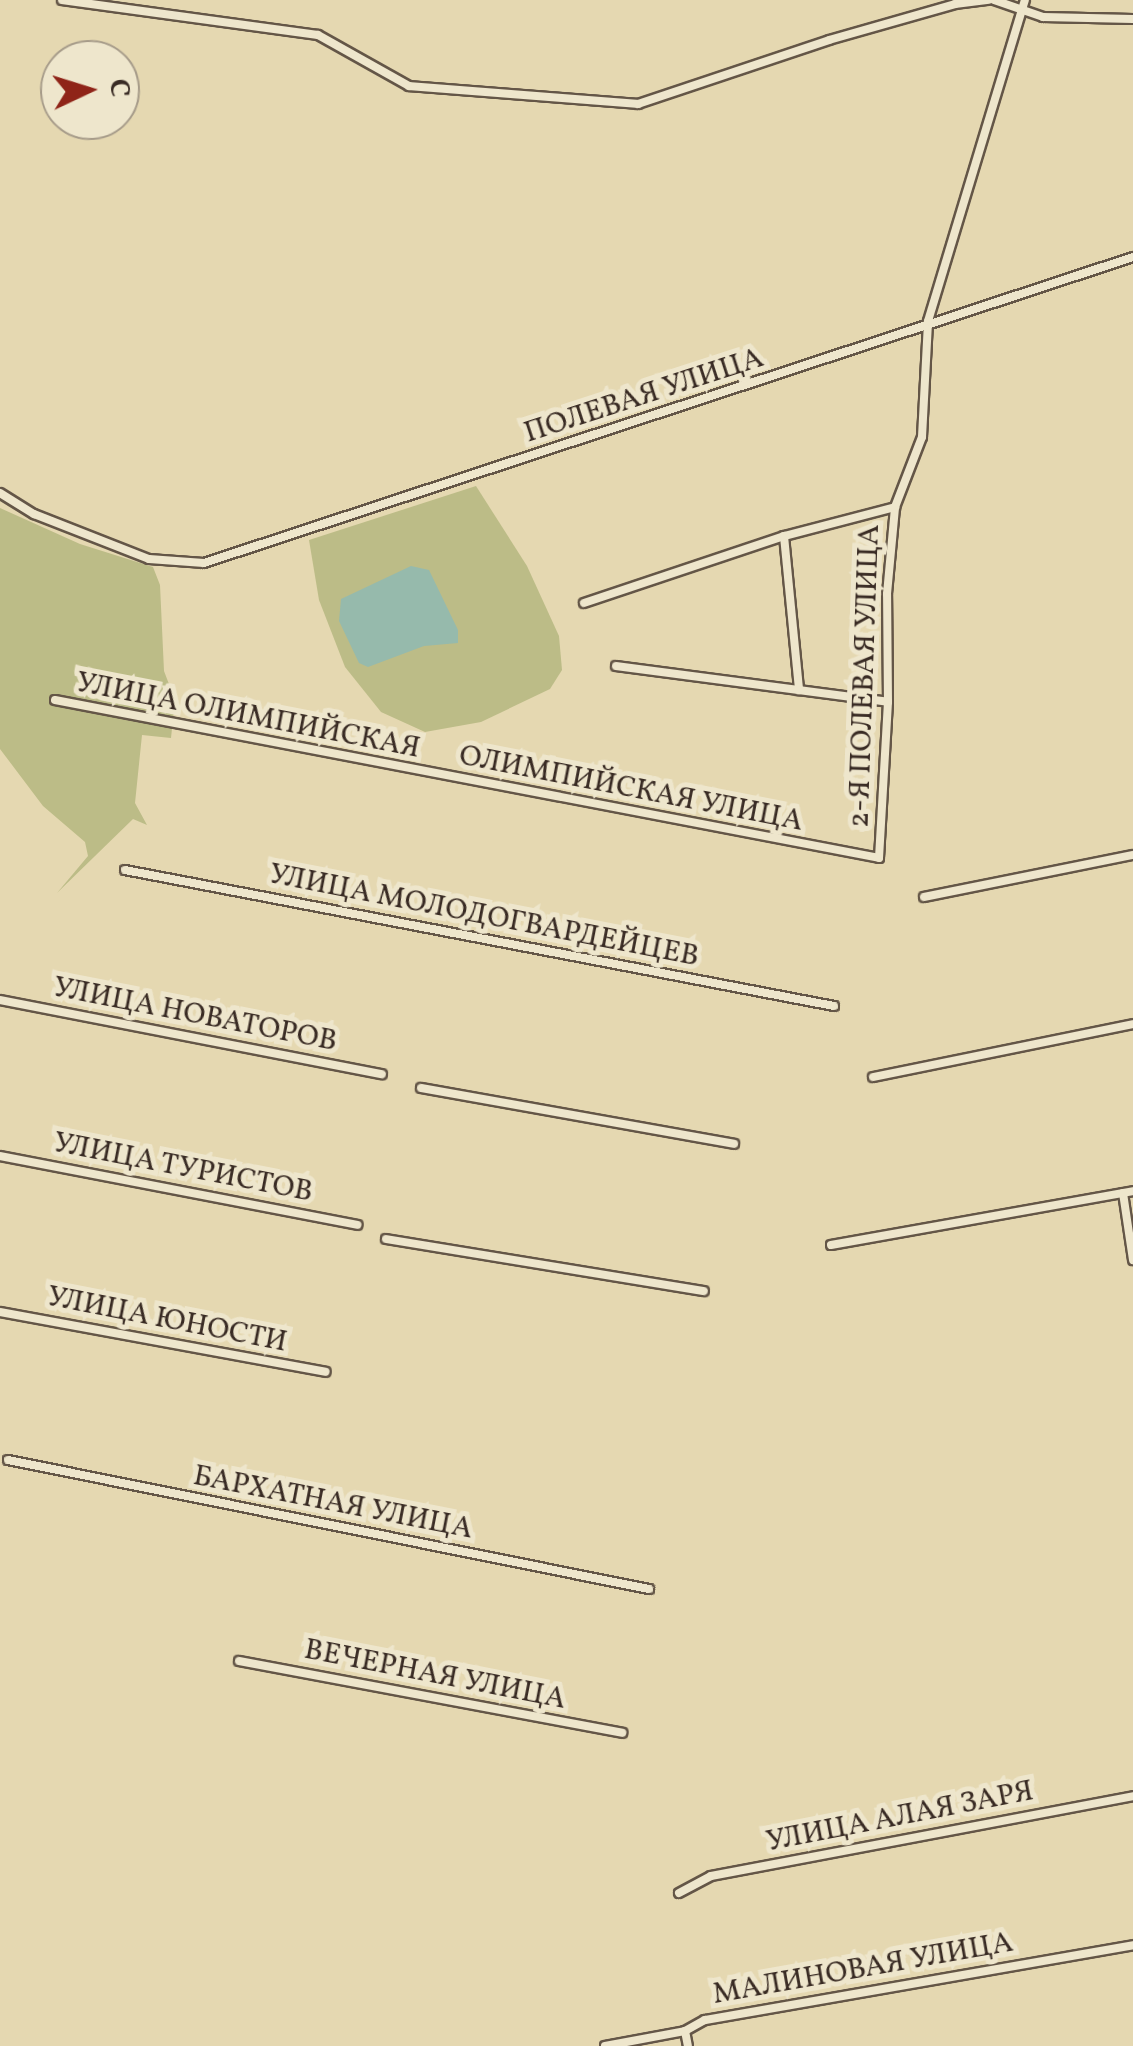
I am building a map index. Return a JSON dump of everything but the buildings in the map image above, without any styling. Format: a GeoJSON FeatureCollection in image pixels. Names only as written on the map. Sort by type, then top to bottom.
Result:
{"type":"FeatureCollection","features":[{"type":"Feature","properties":{"kind":"street"},"geometry":{"type":"LineString","coordinates":[[62,0],[318,36],[409,86],[638,104],[829,40],[955,4],[992,0],[1023,4],[1043,16],[1133,19]]}},
{"type":"Feature","properties":{"kind":"street","name":"2-Я ПОЛЕВАЯ УЛИЦА"},"geometry":{"type":"LineString","coordinates":[[880,858],[888,702],[887,594],[895,507],[922,438],[928,321],[1023,4]]}},
{"type":"Feature","properties":{"kind":"street","name":"ПОЛЕВАЯ УЛИЦА"},"geometry":{"type":"LineString","coordinates":[[0,493],[34,514],[149,559],[204,563],[683,408],[928,321],[1133,257]]}},
{"type":"Feature","properties":{"kind":"street"},"geometry":{"type":"LineString","coordinates":[[584,602],[784,536],[895,507]]}},
{"type":"Feature","properties":{"kind":"street"},"geometry":{"type":"LineString","coordinates":[[784,536],[799,690]]}},
{"type":"Feature","properties":{"kind":"street"},"geometry":{"type":"LineString","coordinates":[[616,666],[888,702]]}},
{"type":"Feature","properties":{"kind":"street","name":"УЛИЦА ОЛИМПИЙСКАЯ"},"geometry":{"type":"LineString","coordinates":[[54,700],[433,775]]}},
{"type":"Feature","properties":{"kind":"street","name":"ОЛИМПИЙСКАЯ УЛИЦА"},"geometry":{"type":"LineString","coordinates":[[433,775],[880,858]]}},
{"type":"Feature","properties":{"kind":"street"},"geometry":{"type":"LineString","coordinates":[[924,896],[1133,855]]}},
{"type":"Feature","properties":{"kind":"street","name":"УЛИЦА МОЛОДОГВАРДЕЙЦЕВ"},"geometry":{"type":"LineString","coordinates":[[125,870],[834,1006]]}},
{"type":"Feature","properties":{"kind":"street","name":"УЛИЦА НОВАТОРОВ"},"geometry":{"type":"LineString","coordinates":[[0,1000],[382,1074]]}},
{"type":"Feature","properties":{"kind":"street"},"geometry":{"type":"LineString","coordinates":[[873,1078],[1133,1024]]}},
{"type":"Feature","properties":{"kind":"street"},"geometry":{"type":"LineString","coordinates":[[420,1088],[734,1144]]}},
{"type":"Feature","properties":{"kind":"street","name":"УЛИЦА ТУРИСТОВ"},"geometry":{"type":"LineString","coordinates":[[0,1156],[357,1225]]}},
{"type":"Feature","properties":{"kind":"street"},"geometry":{"type":"LineString","coordinates":[[831,1246],[1128,1192],[1133,1260]]}},
{"type":"Feature","properties":{"kind":"street"},"geometry":{"type":"LineString","coordinates":[[386,1239],[704,1290]]}},
{"type":"Feature","properties":{"kind":"street","name":"УЛИЦА ЮНОСТИ"},"geometry":{"type":"LineString","coordinates":[[0,1312],[326,1372]]}},
{"type":"Feature","properties":{"kind":"street","name":"БАРХАТНАЯ УЛИЦА"},"geometry":{"type":"LineString","coordinates":[[8,1460],[649,1589]]}},
{"type":"Feature","properties":{"kind":"street","name":"ВЕЧЕРНАЯ УЛИЦА"},"geometry":{"type":"LineString","coordinates":[[239,1661],[622,1733]]}},
{"type":"Feature","properties":{"kind":"street","name":"УЛИЦА АЛАЯ ЗАРЯ"},"geometry":{"type":"LineString","coordinates":[[679,1893],[711,1876],[1133,1796]]}},
{"type":"Feature","properties":{"kind":"street","name":"МАЛИНОВАЯ УЛИЦА"},"geometry":{"type":"LineString","coordinates":[[604,2046],[685,2030],[705,2020],[1133,1945]]}},
{"type":"Feature","properties":{"kind":"street"},"geometry":{"type":"LineString","coordinates":[[685,2030],[688,2046]]}},
{"type":"Feature","properties":{"kind":"green space"},"geometry":{"type":"Polygon","coordinates":[[[476,486],[527,566],[559,636],[562,670],[550,689],[481,722],[425,732],[381,712],[345,667],[319,600],[309,540],[476,486]]]}},
{"type":"Feature","properties":{"kind":"green space"},"geometry":{"type":"Polygon","coordinates":[[[0,508],[80,544],[153,567],[160,585],[164,671],[175,700],[171,738],[142,735],[135,803],[147,825],[133,819],[57,893],[88,856],[85,842],[43,806],[0,749],[0,508]]]}},
{"type":"Feature","properties":{"kind":"shaded area"},"geometry":{"type":"Polygon","coordinates":[[[411,566],[429,570],[458,630],[458,643],[424,646],[368,667],[359,663],[339,621],[341,599],[411,566]]]}}]}
